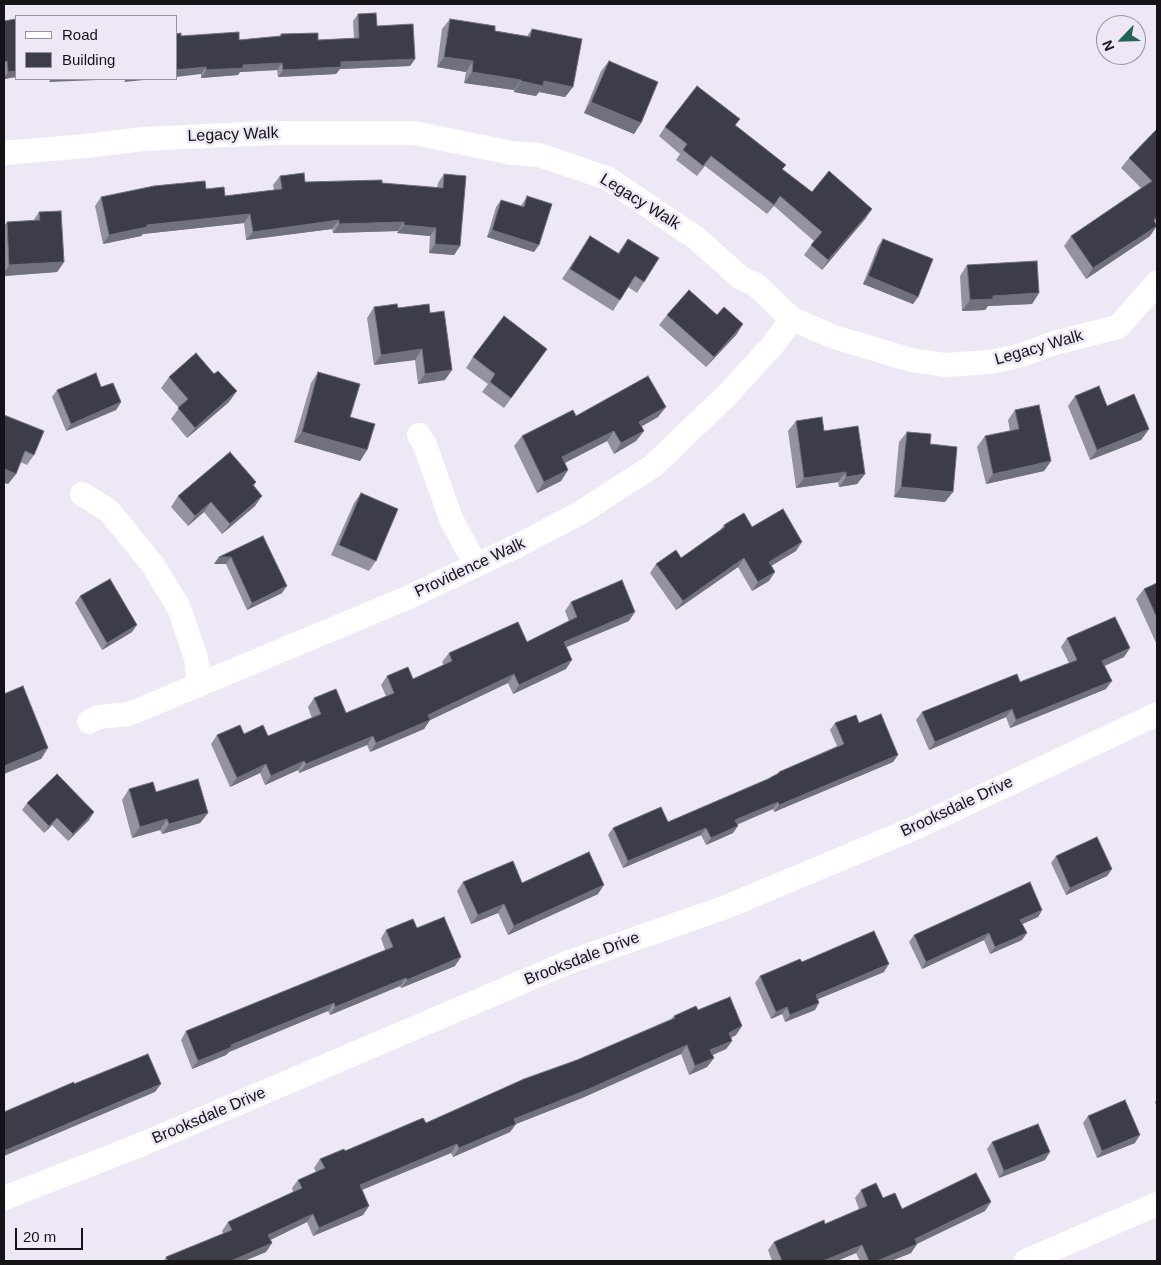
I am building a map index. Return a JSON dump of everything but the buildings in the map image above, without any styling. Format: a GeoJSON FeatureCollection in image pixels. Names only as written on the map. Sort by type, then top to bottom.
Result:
{"type":"FeatureCollection","features":[{"type":"Feature","properties":{"kind":"street","name":"Legacy Walk"},"geometry":{"type":"LineString","coordinates":[[4,153],[143,139],[290,133],[414,133],[512,153],[539,155],[608,178],[696,238],[741,278],[754,284],[792,319],[834,337],[912,360],[945,365],[991,362],[1022,355],[1118,326],[1157,283]]}},
{"type":"Feature","properties":{"kind":"street","name":"Providence Walk"},"geometry":{"type":"LineString","coordinates":[[89,722],[98,717],[129,714],[407,598],[580,513],[653,466],[726,396],[772,346],[792,319]]}},
{"type":"Feature","properties":{"kind":"street"},"geometry":{"type":"LineString","coordinates":[[419,435],[425,445],[451,519],[476,565]]}},
{"type":"Feature","properties":{"kind":"street"},"geometry":{"type":"LineString","coordinates":[[82,494],[110,511],[153,565],[179,608],[196,658],[199,684]]}},
{"type":"Feature","properties":{"kind":"street","name":"Brooksdale Drive"},"geometry":{"type":"LineString","coordinates":[[4,1198],[138,1146],[569,962],[726,907],[908,831],[1157,714]]}},
{"type":"Feature","properties":{"kind":"street"},"geometry":{"type":"LineString","coordinates":[[1026,1261],[1157,1204]]}}]}
